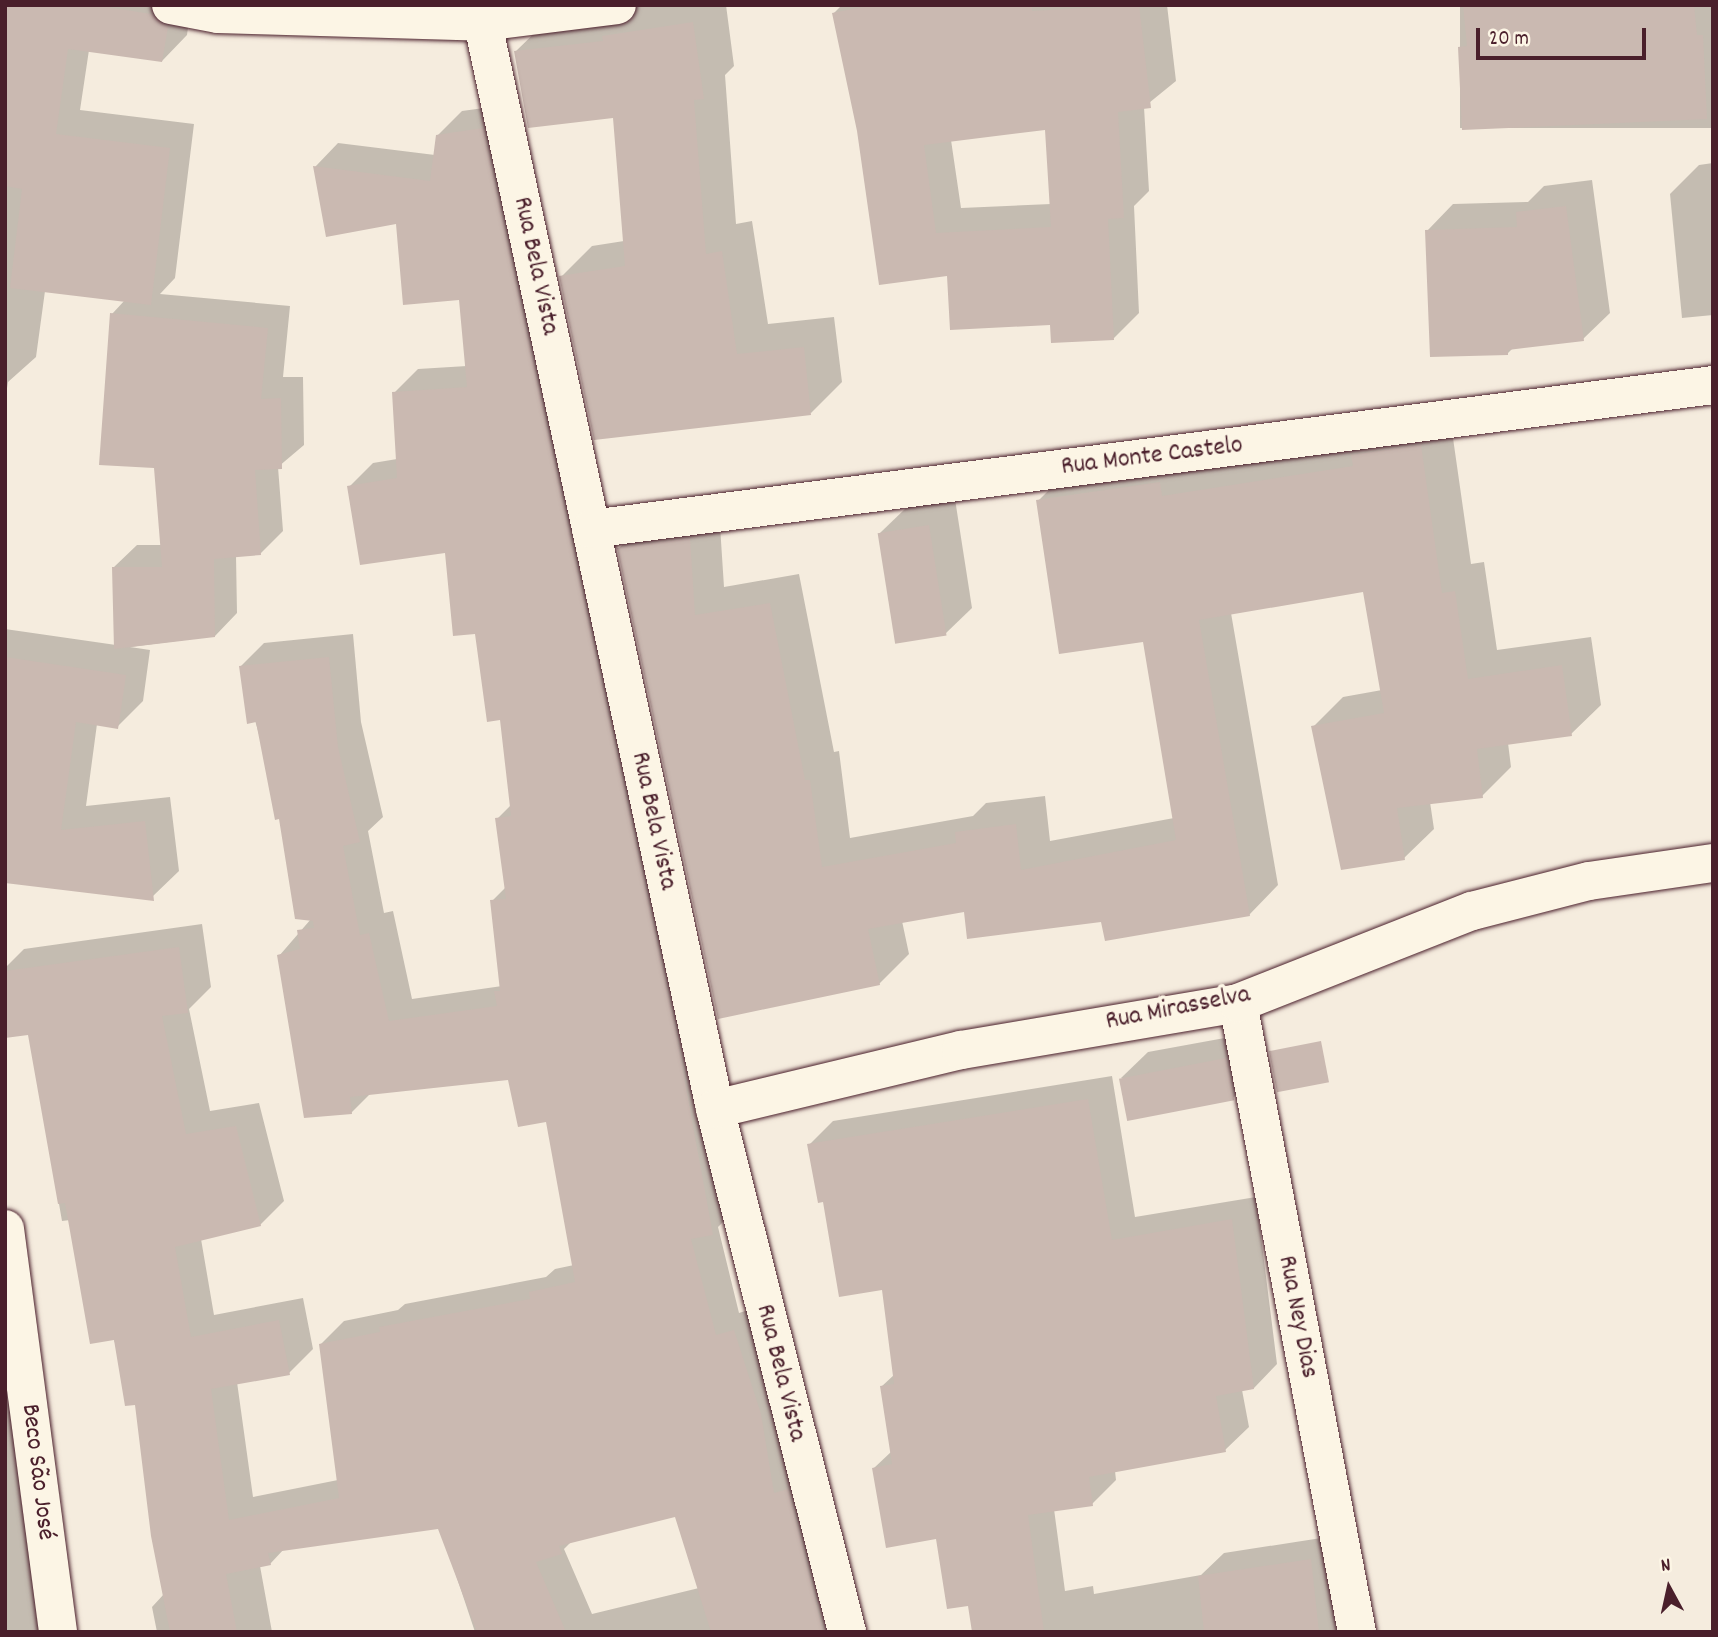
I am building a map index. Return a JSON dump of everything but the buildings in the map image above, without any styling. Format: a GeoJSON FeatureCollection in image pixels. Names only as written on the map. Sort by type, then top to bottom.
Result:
{"type":"FeatureCollection","features":[{"type":"Feature","properties":{"kind":"street"},"geometry":{"type":"LineString","coordinates":[[171,5],[218,14],[481,14],[617,5]]}},
{"type":"Feature","properties":{"kind":"street","name":"Rua Bela Vista"},"geometry":{"type":"LineString","coordinates":[[481,14],[715,1109],[847,1632]]}},
{"type":"Feature","properties":{"kind":"street","name":"Rua Monte Castelo"},"geometry":{"type":"LineString","coordinates":[[591,529],[1713,385]]}},
{"type":"Feature","properties":{"kind":"street","name":"Rua Mirasselva"},"geometry":{"type":"LineString","coordinates":[[715,1109],[961,1050],[1238,1003],[1472,911],[1589,881],[1713,863]]}},
{"type":"Feature","properties":{"kind":"street","name":"Rua Ney Dias"},"geometry":{"type":"LineString","coordinates":[[1238,1003],[1357,1632]]}},
{"type":"Feature","properties":{"kind":"street","name":"Beco São José"},"geometry":{"type":"LineString","coordinates":[[5,1229],[58,1632]]}}]}
